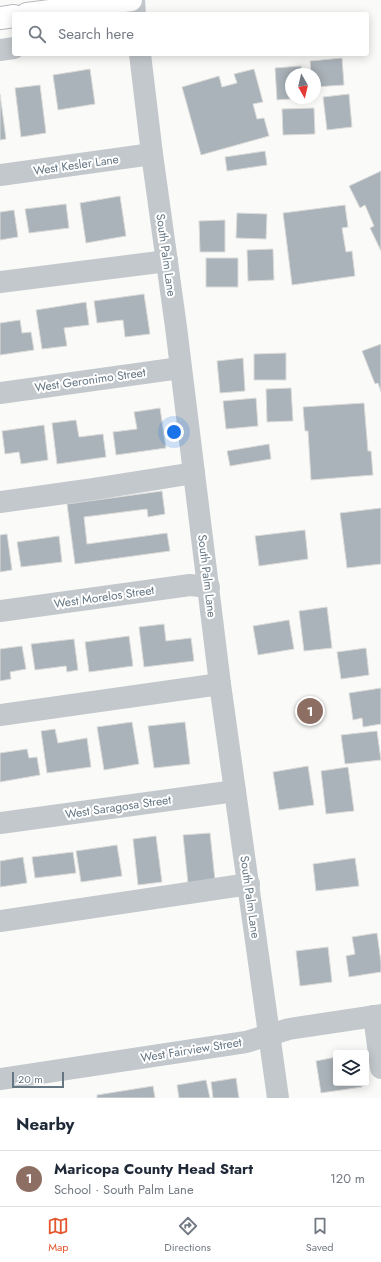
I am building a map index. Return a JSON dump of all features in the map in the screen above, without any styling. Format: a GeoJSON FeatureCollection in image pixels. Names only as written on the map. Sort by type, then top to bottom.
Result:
{"type":"FeatureCollection","features":[{"type":"Feature","properties":{"kind":"main road"},"geometry":{"type":"LineString","coordinates":[[42,12],[132,0]]}},
{"type":"Feature","properties":{"kind":"main road"},"geometry":{"type":"LineString","coordinates":[[0,18],[12,16]]}},
{"type":"Feature","properties":{"kind":"street"},"geometry":{"type":"LineString","coordinates":[[132,0],[135,12]]}},
{"type":"Feature","properties":{"kind":"street"},"geometry":{"type":"LineString","coordinates":[[0,50],[12,48]]}},
{"type":"Feature","properties":{"kind":"street","name":"South Palm Lane"},"geometry":{"type":"LineString","coordinates":[[140,56],[176,327],[220,684],[278,1098]]}},
{"type":"Feature","properties":{"kind":"street","name":"West Kesler Lane"},"geometry":{"type":"LineString","coordinates":[[0,175],[152,154]]}},
{"type":"Feature","properties":{"kind":"street"},"geometry":{"type":"LineString","coordinates":[[0,282],[167,261]]}},
{"type":"Feature","properties":{"kind":"street","name":"West Geronimo Street"},"geometry":{"type":"LineString","coordinates":[[0,393],[180,368]]}},
{"type":"Feature","properties":{"kind":"street"},"geometry":{"type":"LineString","coordinates":[[0,502],[194,473]]}},
{"type":"Feature","properties":{"kind":"street","name":"West Morelos Street"},"geometry":{"type":"LineString","coordinates":[[0,611],[190,585],[209,587]]}},
{"type":"Feature","properties":{"kind":"street"},"geometry":{"type":"LineString","coordinates":[[0,715],[220,684]]}},
{"type":"Feature","properties":{"kind":"street","name":"West Saragosa Street"},"geometry":{"type":"LineString","coordinates":[[0,823],[235,790]]}},
{"type":"Feature","properties":{"kind":"street"},"geometry":{"type":"LineString","coordinates":[[0,921],[249,884]]}},
{"type":"Feature","properties":{"kind":"street"},"geometry":{"type":"LineString","coordinates":[[377,1015],[381,1068]]}},
{"type":"Feature","properties":{"kind":"street","name":"West Fairview Street"},"geometry":{"type":"LineString","coordinates":[[0,1079],[246,1042],[302,1026],[377,1015]]}},
{"type":"Feature","properties":{"kind":"building"},"geometry":{"type":"Polygon","coordinates":[[[342,58],[344,85],[321,87],[321,68],[311,68],[310,61],[342,58]]]}},
{"type":"Feature","properties":{"kind":"building"},"geometry":{"type":"Polygon","coordinates":[[[301,66],[301,68],[285,68],[285,99],[277,100],[275,68],[301,66]]]}},
{"type":"Feature","properties":{"kind":"building"},"geometry":{"type":"Polygon","coordinates":[[[90,69],[95,104],[58,110],[53,75],[90,69]]]}},
{"type":"Feature","properties":{"kind":"building"},"geometry":{"type":"Polygon","coordinates":[[[254,69],[263,102],[253,104],[257,119],[264,118],[269,136],[201,155],[182,87],[219,76],[222,87],[237,83],[234,74],[254,69]]]}},
{"type":"Feature","properties":{"kind":"building"},"geometry":{"type":"Polygon","coordinates":[[[40,85],[46,133],[21,137],[15,88],[40,85]]]}},
{"type":"Feature","properties":{"kind":"building"},"geometry":{"type":"Polygon","coordinates":[[[0,94],[6,139],[0,140],[0,94]]]}},
{"type":"Feature","properties":{"kind":"building"},"geometry":{"type":"Polygon","coordinates":[[[349,94],[352,127],[327,130],[323,97],[349,94]]]}},
{"type":"Feature","properties":{"kind":"building"},"geometry":{"type":"Polygon","coordinates":[[[314,108],[315,134],[283,135],[282,109],[314,108]]]}},
{"type":"Feature","properties":{"kind":"building"},"geometry":{"type":"Polygon","coordinates":[[[265,151],[267,165],[227,171],[225,157],[265,151]]]}},
{"type":"Feature","properties":{"kind":"building"},"geometry":{"type":"Polygon","coordinates":[[[381,171],[381,251],[370,228],[374,226],[365,205],[360,208],[349,186],[381,171]]]}},
{"type":"Feature","properties":{"kind":"building"},"geometry":{"type":"Polygon","coordinates":[[[120,196],[126,236],[86,243],[80,203],[120,196]]]}},
{"type":"Feature","properties":{"kind":"building"},"geometry":{"type":"Polygon","coordinates":[[[66,204],[69,228],[29,233],[25,209],[66,204]]]}},
{"type":"Feature","properties":{"kind":"building"},"geometry":{"type":"Polygon","coordinates":[[[345,205],[348,227],[342,228],[346,252],[352,251],[355,276],[292,285],[283,213],[345,205]]]}},
{"type":"Feature","properties":{"kind":"building"},"geometry":{"type":"Polygon","coordinates":[[[14,210],[18,237],[0,240],[0,212],[14,210]]]}},
{"type":"Feature","properties":{"kind":"building"},"geometry":{"type":"Polygon","coordinates":[[[237,213],[267,214],[266,239],[236,238],[237,213]]]}},
{"type":"Feature","properties":{"kind":"building"},"geometry":{"type":"Polygon","coordinates":[[[225,220],[225,252],[200,252],[199,221],[225,220]]]}},
{"type":"Feature","properties":{"kind":"building"},"geometry":{"type":"Polygon","coordinates":[[[273,249],[274,280],[248,281],[247,250],[273,249]]]}},
{"type":"Feature","properties":{"kind":"building"},"geometry":{"type":"Polygon","coordinates":[[[206,258],[238,258],[238,287],[206,287],[206,258]]]}},
{"type":"Feature","properties":{"kind":"building"},"geometry":{"type":"Polygon","coordinates":[[[144,294],[150,334],[125,337],[123,320],[97,323],[94,301],[144,294]]]}},
{"type":"Feature","properties":{"kind":"building"},"geometry":{"type":"Polygon","coordinates":[[[86,302],[89,325],[64,328],[67,346],[42,349],[36,310],[86,302]]]}},
{"type":"Feature","properties":{"kind":"building"},"geometry":{"type":"Polygon","coordinates":[[[20,320],[22,333],[31,332],[34,350],[0,355],[0,323],[20,320]]]}},
{"type":"Feature","properties":{"kind":"building"},"geometry":{"type":"Polygon","coordinates":[[[381,344],[381,392],[378,383],[375,384],[362,351],[381,344]]]}},
{"type":"Feature","properties":{"kind":"building"},"geometry":{"type":"Polygon","coordinates":[[[286,353],[286,380],[254,380],[254,354],[286,353]]]}},
{"type":"Feature","properties":{"kind":"building"},"geometry":{"type":"Polygon","coordinates":[[[243,358],[245,391],[220,393],[217,361],[243,358]]]}},
{"type":"Feature","properties":{"kind":"building"},"geometry":{"type":"Polygon","coordinates":[[[291,388],[293,421],[267,422],[266,389],[291,388]]]}},
{"type":"Feature","properties":{"kind":"building"},"geometry":{"type":"Polygon","coordinates":[[[256,398],[258,426],[226,429],[223,401],[256,398]]]}},
{"type":"Feature","properties":{"kind":"building"},"geometry":{"type":"Polygon","coordinates":[[[364,403],[368,451],[371,451],[373,475],[311,480],[308,431],[305,431],[303,407],[364,403]]]}},
{"type":"Feature","properties":{"kind":"building"},"geometry":{"type":"Polygon","coordinates":[[[160,408],[166,448],[116,455],[113,432],[137,429],[134,412],[160,408]]]}},
{"type":"Feature","properties":{"kind":"building"},"geometry":{"type":"Polygon","coordinates":[[[76,420],[79,437],[103,434],[106,457],[57,464],[52,423],[76,420]]]}},
{"type":"Feature","properties":{"kind":"building"},"geometry":{"type":"Polygon","coordinates":[[[44,425],[48,460],[21,464],[19,452],[5,454],[2,431],[44,425]]]}},
{"type":"Feature","properties":{"kind":"building"},"geometry":{"type":"Polygon","coordinates":[[[269,444],[271,459],[230,466],[227,451],[269,444]]]}},
{"type":"Feature","properties":{"kind":"building"},"geometry":{"type":"Polygon","coordinates":[[[162,491],[165,514],[148,517],[147,509],[84,517],[87,544],[167,533],[170,551],[75,564],[67,504],[162,491]]]}},
{"type":"Feature","properties":{"kind":"building"},"geometry":{"type":"Polygon","coordinates":[[[381,508],[381,564],[347,568],[340,513],[381,508]]]}},
{"type":"Feature","properties":{"kind":"building"},"geometry":{"type":"Polygon","coordinates":[[[305,530],[308,559],[259,566],[255,536],[305,530]]]}},
{"type":"Feature","properties":{"kind":"building"},"geometry":{"type":"Polygon","coordinates":[[[7,534],[12,570],[0,572],[0,535],[7,534]]]}},
{"type":"Feature","properties":{"kind":"building"},"geometry":{"type":"Polygon","coordinates":[[[59,536],[62,562],[21,567],[17,542],[59,536]]]}},
{"type":"Feature","properties":{"kind":"building"},"geometry":{"type":"Polygon","coordinates":[[[327,607],[332,648],[304,651],[299,611],[327,607]]]}},
{"type":"Feature","properties":{"kind":"building"},"geometry":{"type":"Polygon","coordinates":[[[289,620],[294,649],[258,655],[253,626],[289,620]]]}},
{"type":"Feature","properties":{"kind":"building"},"geometry":{"type":"Polygon","coordinates":[[[164,624],[166,641],[191,638],[194,661],[144,667],[139,627],[164,624]]]}},
{"type":"Feature","properties":{"kind":"building"},"geometry":{"type":"Polygon","coordinates":[[[129,636],[133,666],[89,672],[85,642],[129,636]]]}},
{"type":"Feature","properties":{"kind":"building"},"geometry":{"type":"Polygon","coordinates":[[[74,639],[78,670],[67,672],[66,666],[35,670],[31,644],[74,639]]]}},
{"type":"Feature","properties":{"kind":"building"},"geometry":{"type":"Polygon","coordinates":[[[22,646],[26,669],[10,672],[11,679],[0,681],[0,649],[22,646]]]}},
{"type":"Feature","properties":{"kind":"building"},"geometry":{"type":"Polygon","coordinates":[[[366,648],[369,675],[341,679],[337,652],[366,648]]]}},
{"type":"Feature","properties":{"kind":"building"},"geometry":{"type":"Polygon","coordinates":[[[381,688],[381,724],[363,727],[362,718],[353,720],[349,693],[381,688]]]}},
{"type":"Feature","properties":{"kind":"building"},"geometry":{"type":"Polygon","coordinates":[[[132,722],[139,764],[104,770],[97,727],[132,722]]]}},
{"type":"Feature","properties":{"kind":"building"},"geometry":{"type":"Polygon","coordinates":[[[185,722],[190,764],[154,768],[148,726],[185,722]]]}},
{"type":"Feature","properties":{"kind":"building"},"geometry":{"type":"Polygon","coordinates":[[[55,729],[58,743],[87,738],[91,767],[47,773],[41,731],[55,729]]]}},
{"type":"Feature","properties":{"kind":"building"},"geometry":{"type":"Polygon","coordinates":[[[377,731],[381,760],[345,764],[341,735],[377,731]]]}},
{"type":"Feature","properties":{"kind":"building"},"geometry":{"type":"Polygon","coordinates":[[[27,749],[29,758],[37,757],[40,775],[0,782],[0,753],[27,749]]]}},
{"type":"Feature","properties":{"kind":"building"},"geometry":{"type":"Polygon","coordinates":[[[308,766],[314,805],[279,810],[273,772],[308,766]]]}},
{"type":"Feature","properties":{"kind":"building"},"geometry":{"type":"Polygon","coordinates":[[[348,767],[354,811],[326,814],[321,771],[348,767]]]}},
{"type":"Feature","properties":{"kind":"building"},"geometry":{"type":"Polygon","coordinates":[[[210,833],[215,880],[188,883],[183,835],[210,833]]]}},
{"type":"Feature","properties":{"kind":"building"},"geometry":{"type":"Polygon","coordinates":[[[156,836],[162,882],[138,885],[133,839],[156,836]]]}},
{"type":"Feature","properties":{"kind":"building"},"geometry":{"type":"Polygon","coordinates":[[[117,845],[122,876],[81,882],[76,851],[117,845]]]}},
{"type":"Feature","properties":{"kind":"building"},"geometry":{"type":"Polygon","coordinates":[[[73,852],[76,873],[35,878],[32,857],[73,852]]]}},
{"type":"Feature","properties":{"kind":"building"},"geometry":{"type":"Polygon","coordinates":[[[23,857],[27,883],[0,887],[0,861],[23,857]]]}},
{"type":"Feature","properties":{"kind":"building"},"geometry":{"type":"Polygon","coordinates":[[[355,858],[359,886],[316,891],[313,864],[355,858]]]}},
{"type":"Feature","properties":{"kind":"building"},"geometry":{"type":"Polygon","coordinates":[[[377,933],[381,972],[349,977],[346,956],[355,954],[352,937],[377,933]]]}},
{"type":"Feature","properties":{"kind":"building"},"geometry":{"type":"Polygon","coordinates":[[[328,947],[332,982],[300,986],[296,951],[328,947]]]}},
{"type":"Feature","properties":{"kind":"building"},"geometry":{"type":"Polygon","coordinates":[[[333,1058],[333,1086],[362,1087],[321,1093],[316,1061],[333,1058]]]}},
{"type":"Feature","properties":{"kind":"building"},"geometry":{"type":"Polygon","coordinates":[[[236,1078],[239,1098],[213,1098],[211,1082],[236,1078]]]}},
{"type":"Feature","properties":{"kind":"building"},"geometry":{"type":"Polygon","coordinates":[[[206,1080],[210,1098],[179,1098],[177,1085],[206,1080]]]}},
{"type":"Feature","properties":{"kind":"building"},"geometry":{"type":"Polygon","coordinates":[[[153,1086],[155,1098],[97,1098],[97,1095],[153,1086]]]}},
{"type":"Feature","properties":{"kind":"place","name":"Maricopa County Head Start"},"geometry":{"type":"Point","coordinates":[310,711]}}]}
